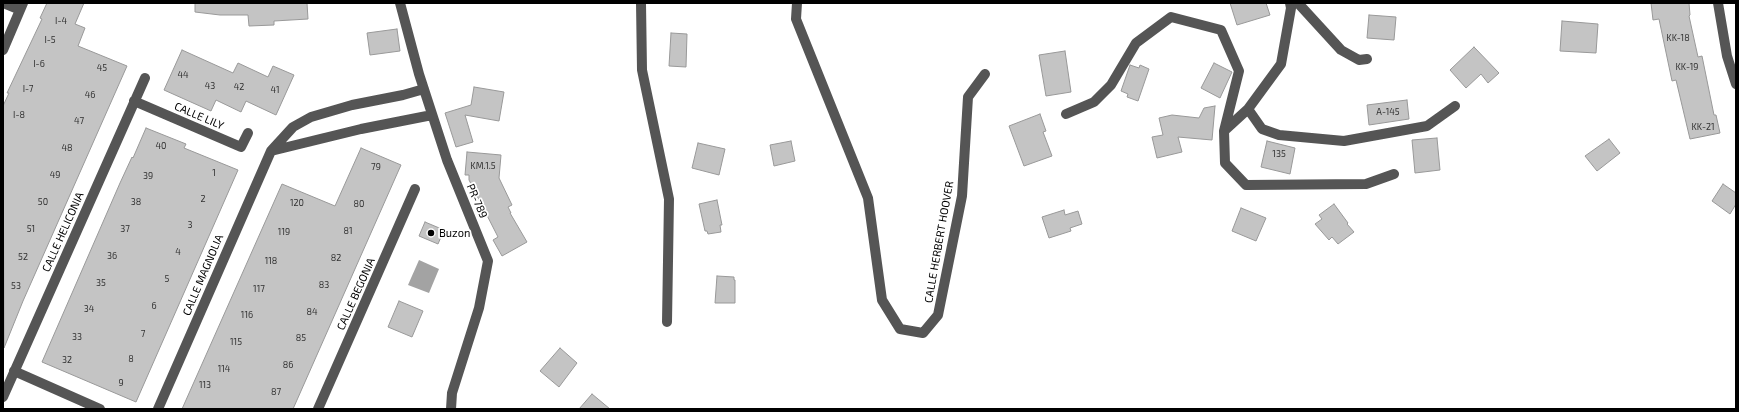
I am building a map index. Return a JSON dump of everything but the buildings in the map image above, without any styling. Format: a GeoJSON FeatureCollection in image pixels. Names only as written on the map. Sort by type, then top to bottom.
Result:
{"type":"FeatureCollection","features":[{"type":"Feature","properties":{"kind":"street"},"geometry":{"type":"LineString","coordinates":[[3,3],[22,6],[3,50]]}},
{"type":"Feature","properties":{"kind":"street","name":"PR-789"},"geometry":{"type":"LineString","coordinates":[[400,3],[424,89],[447,160],[488,261],[479,308],[452,393],[451,409]]}},
{"type":"Feature","properties":{"kind":"street"},"geometry":{"type":"LineString","coordinates":[[640,3],[642,70],[669,199],[667,322]]}},
{"type":"Feature","properties":{"kind":"street","name":"CALLE HERBERT HOOVER"},"geometry":{"type":"LineString","coordinates":[[797,3],[796,19],[868,198],[882,300],[900,329],[923,333],[938,315],[962,196],[968,97],[985,74]]}},
{"type":"Feature","properties":{"kind":"street"},"geometry":{"type":"LineString","coordinates":[[1224,130],[1248,109],[1281,64],[1291,8],[1290,3]]}},
{"type":"Feature","properties":{"kind":"street"},"geometry":{"type":"LineString","coordinates":[[1298,3],[1341,50],[1359,60],[1367,59]]}},
{"type":"Feature","properties":{"kind":"street"},"geometry":{"type":"LineString","coordinates":[[1718,3],[1727,56],[1736,84]]}},
{"type":"Feature","properties":{"kind":"street"},"geometry":{"type":"LineString","coordinates":[[1066,114],[1094,102],[1112,85],[1136,43],[1171,17],[1221,30],[1239,71],[1224,130],[1225,163],[1246,185],[1366,184],[1394,174]]}},
{"type":"Feature","properties":{"kind":"street","name":"CALLE HELICONIA"},"geometry":{"type":"LineString","coordinates":[[3,396],[145,78]]}},
{"type":"Feature","properties":{"kind":"street","name":"CALLE MAGNOLIA"},"geometry":{"type":"LineString","coordinates":[[158,409],[271,151],[293,126],[311,117],[352,105],[424,89]]}},
{"type":"Feature","properties":{"kind":"street","name":"CALLE LILY"},"geometry":{"type":"LineString","coordinates":[[134,101],[241,147],[248,133]]}},
{"type":"Feature","properties":{"kind":"street"},"geometry":{"type":"LineString","coordinates":[[1248,109],[1262,129],[1280,135],[1344,141],[1426,126],[1455,106]]}},
{"type":"Feature","properties":{"kind":"street"},"geometry":{"type":"LineString","coordinates":[[271,151],[361,129],[432,115]]}},
{"type":"Feature","properties":{"kind":"street","name":"CALLE BEGONIA"},"geometry":{"type":"LineString","coordinates":[[318,409],[415,189]]}},
{"type":"Feature","properties":{"kind":"street"},"geometry":{"type":"LineString","coordinates":[[14,371],[100,409]]}},
{"type":"Feature","properties":{"kind":"shaded area"},"geometry":{"type":"Polygon","coordinates":[[[419,260],[439,269],[429,293],[408,285],[419,260]]]}},
{"type":"Feature","properties":{"kind":"place","name":"Buzon"},"geometry":{"type":"Point","coordinates":[431,233]}}]}
